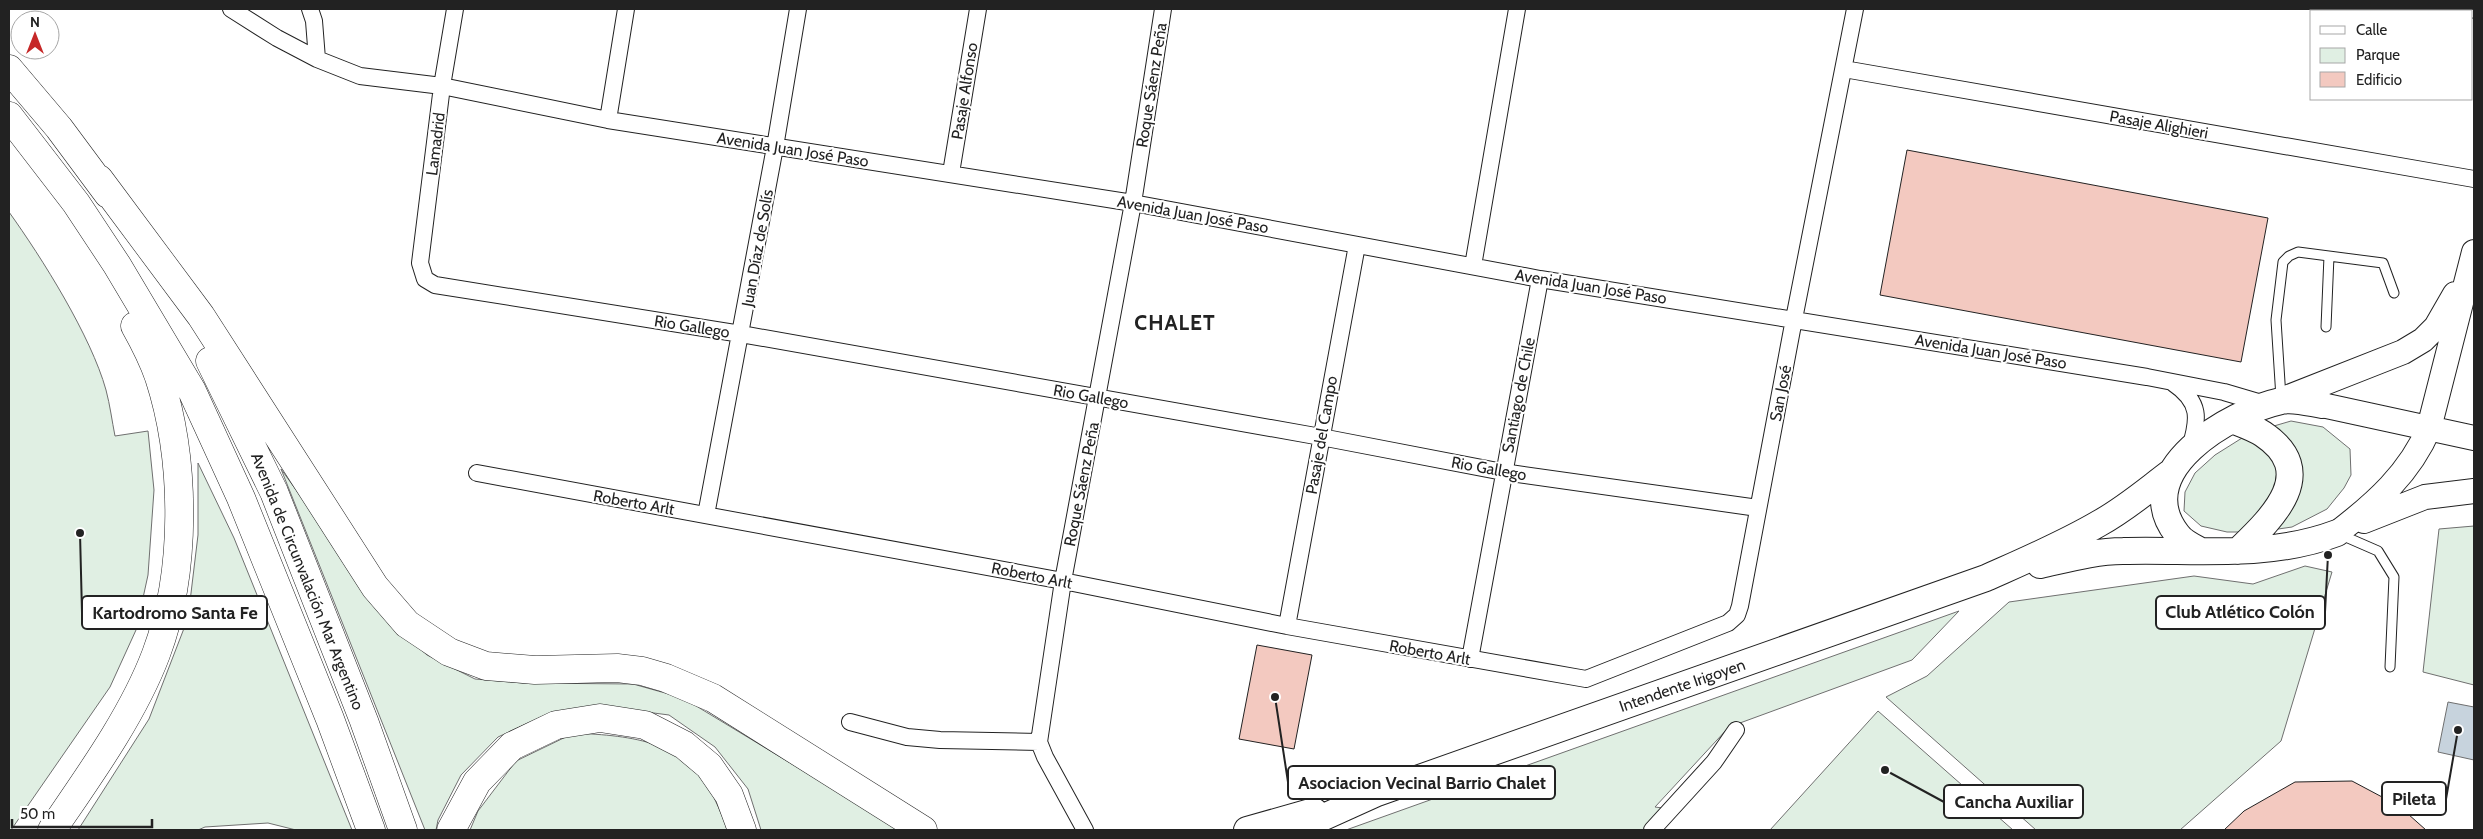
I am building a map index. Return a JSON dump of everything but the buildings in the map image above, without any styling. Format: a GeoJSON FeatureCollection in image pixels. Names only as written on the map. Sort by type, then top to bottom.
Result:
{"type":"FeatureCollection","features":[{"type":"Feature","properties":{"kind":"highway","name":"Avenida de Circunvalación Mar Argentino"},"geometry":{"type":"LineString","coordinates":[[9,69],[99,179],[176,303],[220,379],[274,492],[364,721],[403,830]]}},
{"type":"Feature","properties":{"kind":"highway","name":"Avenida de Circunvalación Mar Argentino"},"geometry":{"type":"LineString","coordinates":[[12,119],[86,218],[127,281],[192,391],[241,498],[330,719],[371,830]]}},
{"type":"Feature","properties":{"kind":"highway"},"geometry":{"type":"LineString","coordinates":[[12,119],[120,299],[159,376],[169,410],[180,504],[176,569],[168,612],[156,654],[138,692],[96,766],[52,830]]}},
{"type":"Feature","properties":{"kind":"highway"},"geometry":{"type":"LineString","coordinates":[[99,179],[201,316],[375,587],[407,624],[449,652],[486,666],[535,670],[617,668],[642,671],[666,678],[713,698],[923,830]]}},
{"type":"Feature","properties":{"kind":"highway"},"geometry":{"type":"LineString","coordinates":[[451,830],[477,782],[512,746],[556,725],[600,718],[645,726],[684,745],[709,766],[724,788],[742,830]]}},
{"type":"Feature","properties":{"kind":"main road"},"geometry":{"type":"LineString","coordinates":[[2472,259],[2436,327],[2423,340],[2394,356],[2232,420],[2210,432],[2190,448],[2170,473],[2165,500],[2168,517],[2177,534],[2202,552],[2238,552],[2273,549],[2309,542],[2392,508],[2425,497],[2474,491]]}},
{"type":"Feature","properties":{"kind":"main road"},"geometry":{"type":"LineString","coordinates":[[2337,532],[2376,503],[2400,476],[2422,445],[2429,428],[2472,259]]}},
{"type":"Feature","properties":{"kind":"main road"},"geometry":{"type":"LineString","coordinates":[[2275,403],[2322,405],[2474,438]]}},
{"type":"Feature","properties":{"kind":"main road"},"geometry":{"type":"LineString","coordinates":[[2232,420],[2262,433],[2275,443],[2285,457],[2289,468],[2287,493],[2281,505],[2272,518],[2238,552]]}},
{"type":"Feature","properties":{"kind":"main road","name":"Intendente Irigoyen"},"geometry":{"type":"LineString","coordinates":[[1247,830],[1377,793],[1986,578],[2057,546],[2098,524],[2126,507],[2170,473]]}},
{"type":"Feature","properties":{"kind":"main road","name":"Intendente Irigoyen"},"geometry":{"type":"LineString","coordinates":[[1986,578],[2076,557],[2120,550],[2202,552]]}},
{"type":"Feature","properties":{"kind":"main road","name":"Intendente Irigoyen"},"geometry":{"type":"LineString","coordinates":[[1295,830],[1377,793]]}},
{"type":"Feature","properties":{"kind":"street","name":"Avenida Juan José Paso"},"geometry":{"type":"LineString","coordinates":[[231,9],[277,38],[317,59],[360,76],[442,86],[608,120],[1133,203],[1540,279],[2168,381],[2275,403]]}},
{"type":"Feature","properties":{"kind":"street"},"geometry":{"type":"LineString","coordinates":[[310,9],[314,21],[317,59]]}},
{"type":"Feature","properties":{"kind":"street","name":"Lamadrid"},"geometry":{"type":"LineString","coordinates":[[425,279],[420,263],[442,86],[455,9]]}},
{"type":"Feature","properties":{"kind":"street"},"geometry":{"type":"LineString","coordinates":[[608,120],[626,9]]}},
{"type":"Feature","properties":{"kind":"street","name":"Juan Díaz de Solís"},"geometry":{"type":"LineString","coordinates":[[706,515],[775,147],[798,9]]}},
{"type":"Feature","properties":{"kind":"street","name":"Pasaje Alfonso"},"geometry":{"type":"LineString","coordinates":[[951,173],[978,9]]}},
{"type":"Feature","properties":{"kind":"street","name":"Roque Sáenz Peña"},"geometry":{"type":"LineString","coordinates":[[1039,742],[1063,581],[1133,203],[1163,9]]}},
{"type":"Feature","properties":{"kind":"street"},"geometry":{"type":"LineString","coordinates":[[1473,266],[1516,9]]}},
{"type":"Feature","properties":{"kind":"street","name":"San José"},"geometry":{"type":"LineString","coordinates":[[1586,679],[1728,623],[1737,615],[1855,9]]}},
{"type":"Feature","properties":{"kind":"street","name":"Pasaje Alighieri"},"geometry":{"type":"LineString","coordinates":[[1844,69],[2474,179]]}},
{"type":"Feature","properties":{"kind":"street","name":"Pasaje del Campo"},"geometry":{"type":"LineString","coordinates":[[1286,626],[1357,244]]}},
{"type":"Feature","properties":{"kind":"street","name":"Rio Gallego"},"geometry":{"type":"LineString","coordinates":[[425,279],[435,285],[741,334],[1321,437],[1503,472],[1758,508]]}},
{"type":"Feature","properties":{"kind":"street","name":"Santiago de Chile"},"geometry":{"type":"LineString","coordinates":[[1470,659],[1540,279]]}},
{"type":"Feature","properties":{"kind":"street","name":"Avenida Juan José Paso"},"geometry":{"type":"LineString","coordinates":[[2168,381],[2182,389],[2190,399],[2196,413],[2197,425],[2190,448]]}},
{"type":"Feature","properties":{"kind":"street","name":"Roberto Arlt"},"geometry":{"type":"LineString","coordinates":[[477,473],[1063,581],[1286,626],[1586,679]]}},
{"type":"Feature","properties":{"kind":"street"},"geometry":{"type":"LineString","coordinates":[[850,722],[906,737],[940,740],[1039,742],[1045,757],[1085,830]]}},
{"type":"Feature","properties":{"kind":"street"},"geometry":{"type":"LineString","coordinates":[[1652,830],[1714,762],[1736,730]]}},
{"type":"Feature","properties":{"kind":"lane"},"geometry":{"type":"LineString","coordinates":[[2275,403],[2276,320],[2283,262],[2289,256],[2298,252],[2383,263],[2394,293]]}},
{"type":"Feature","properties":{"kind":"lane"},"geometry":{"type":"LineString","coordinates":[[2326,328],[2329,256]]}},
{"type":"Feature","properties":{"kind":"lane"},"geometry":{"type":"LineString","coordinates":[[2337,532],[2378,552],[2394,577],[2390,667]]}},
{"type":"Feature","properties":{"kind":"green space"},"geometry":{"type":"Polygon","coordinates":[[[9,212],[50,274],[89,346],[106,390],[115,436],[148,431],[154,490],[148,575],[136,630],[110,687],[11,830],[9,830],[9,212]]]}},
{"type":"Feature","properties":{"kind":"green space"},"geometry":{"type":"Polygon","coordinates":[[[2291,421],[2323,427],[2350,449],[2351,475],[2344,488],[2327,509],[2292,527],[2258,532],[2227,532],[2201,526],[2184,511],[2185,492],[2195,473],[2215,455],[2250,433],[2291,421]]]}},
{"type":"Feature","properties":{"kind":"green space"},"geometry":{"type":"Polygon","coordinates":[[[198,463],[234,538],[352,830],[296,830],[268,823],[205,827],[198,830],[78,830],[149,719],[188,618],[198,535],[198,463]]]}},
{"type":"Feature","properties":{"kind":"green space"},"geometry":{"type":"Polygon","coordinates":[[[281,469],[340,551],[383,616],[427,655],[475,679],[523,683],[633,684],[683,698],[901,830],[761,830],[748,789],[715,747],[669,715],[608,707],[552,712],[498,737],[461,775],[438,820],[436,830],[425,830],[281,469]]]}},
{"type":"Feature","properties":{"kind":"green space"},"geometry":{"type":"Polygon","coordinates":[[[2474,526],[2474,685],[2423,672],[2439,529],[2474,526]]]}},
{"type":"Feature","properties":{"kind":"green space"},"geometry":{"type":"Polygon","coordinates":[[[2305,566],[2332,572],[2281,741],[2180,830],[2036,830],[1886,697],[1927,676],[2009,602],[2194,576],[2253,584],[2305,566]]]}},
{"type":"Feature","properties":{"kind":"green space"},"geometry":{"type":"Polygon","coordinates":[[[1959,611],[1912,660],[1729,727],[1655,807],[1670,809],[1653,830],[1346,830],[1959,611]]]}},
{"type":"Feature","properties":{"kind":"green space"},"geometry":{"type":"Polygon","coordinates":[[[1878,711],[2013,830],[1770,830],[1878,711]]]}},
{"type":"Feature","properties":{"kind":"green space"},"geometry":{"type":"Polygon","coordinates":[[[574,733],[617,736],[638,740],[657,745],[675,754],[691,765],[705,781],[727,830],[470,830],[478,811],[516,761],[574,733]]]}},
{"type":"Feature","properties":{"kind":"shaded area"},"geometry":{"type":"Polygon","coordinates":[[[2448,702],[2474,707],[2474,760],[2438,752],[2448,702]]]}},
{"type":"Feature","properties":{"kind":"place","name":"Kartodromo Santa Fe"},"geometry":{"type":"Point","coordinates":[80,533]}},
{"type":"Feature","properties":{"kind":"place","name":"Club Atlético Colón"},"geometry":{"type":"Point","coordinates":[2328,555]}},
{"type":"Feature","properties":{"kind":"place","name":"Asociacion Vecinal Barrio Chalet"},"geometry":{"type":"Point","coordinates":[1275,697]}},
{"type":"Feature","properties":{"kind":"place","name":"Pileta"},"geometry":{"type":"Point","coordinates":[2458,730]}},
{"type":"Feature","properties":{"kind":"place","name":"Cancha Auxiliar"},"geometry":{"type":"Point","coordinates":[1885,770]}},
{"type":"Feature","properties":{"kind":"district","name":"CHALET"},"geometry":{"type":"Point","coordinates":[1175,323]}}]}
